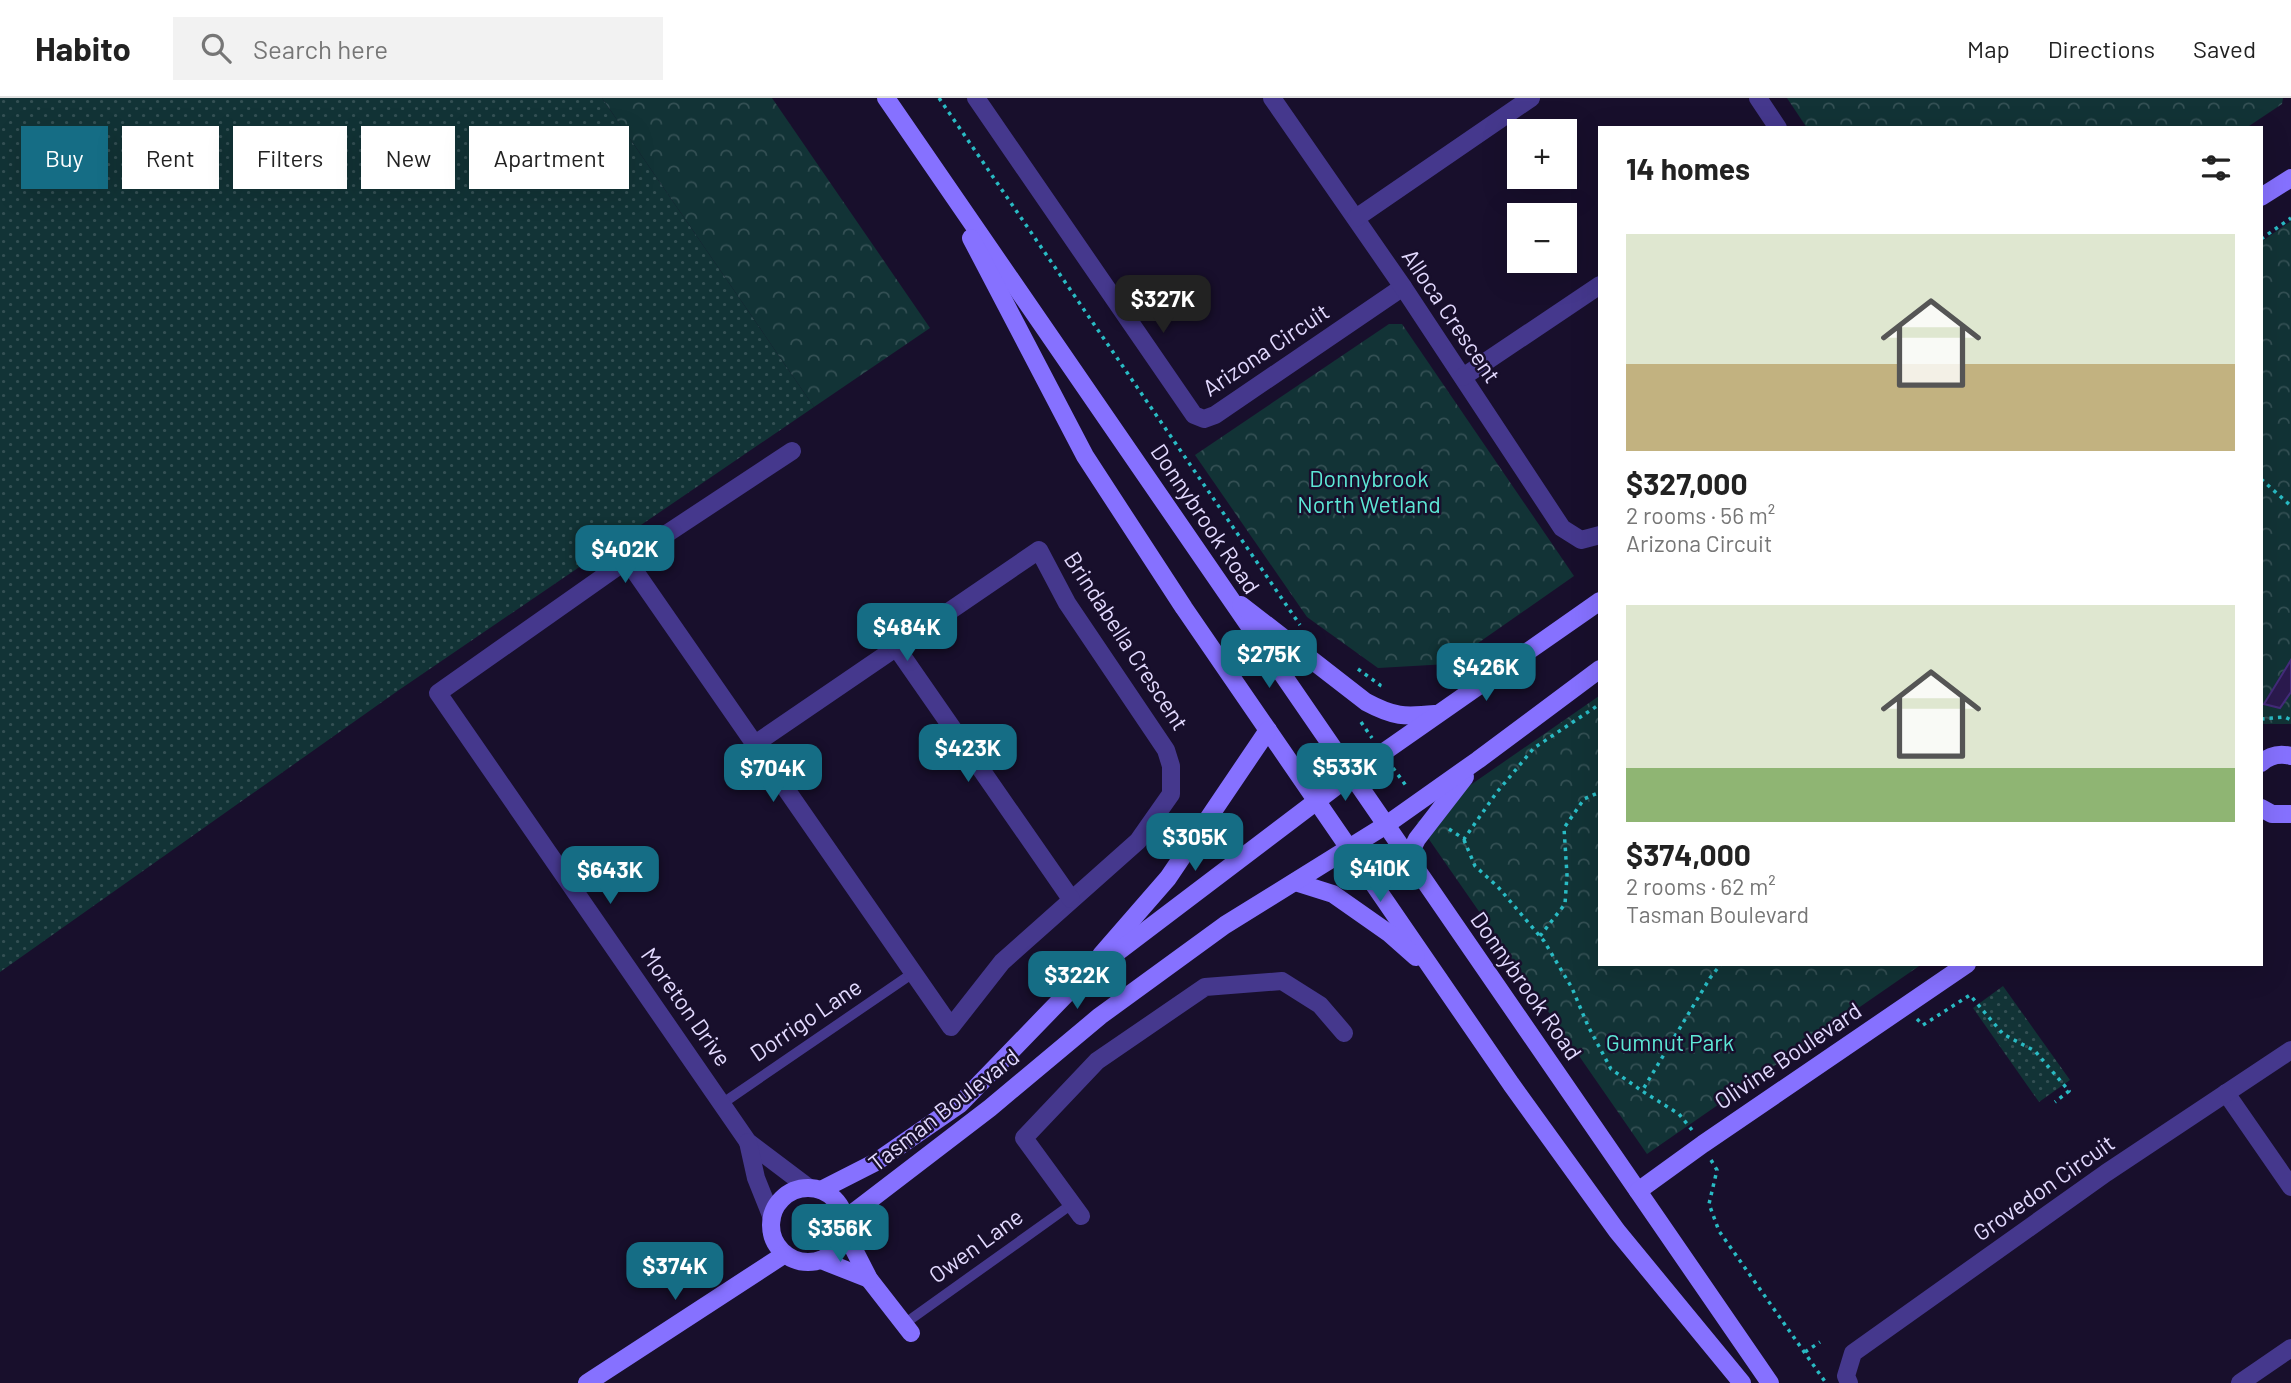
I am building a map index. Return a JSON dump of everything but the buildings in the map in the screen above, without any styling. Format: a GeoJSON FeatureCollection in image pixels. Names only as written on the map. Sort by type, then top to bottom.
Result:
{"type":"FeatureCollection","features":[{"type":"Feature","properties":{"kind":"main road","name":"Donnybrook Road"},"geometry":{"type":"LineString","coordinates":[[886,98],[1770,1383]]}},
{"type":"Feature","properties":{"kind":"main road","name":"Donnybrook Road"},"geometry":{"type":"LineString","coordinates":[[933,167],[1085,456],[1184,608],[1511,1084],[1617,1231],[1742,1383]]}},
{"type":"Feature","properties":{"kind":"main road"},"geometry":{"type":"LineString","coordinates":[[2263,196],[2291,178]]}},
{"type":"Feature","properties":{"kind":"main road"},"geometry":{"type":"LineString","coordinates":[[1227,594],[1366,702],[1387,713],[1408,717],[1437,713]]}},
{"type":"Feature","properties":{"kind":"main road","name":"Tasman Boulevard"},"geometry":{"type":"LineString","coordinates":[[815,1189],[876,1162],[960,1104],[1078,982],[1316,800],[1598,602]]}},
{"type":"Feature","properties":{"kind":"main road"},"geometry":{"type":"LineString","coordinates":[[1408,857],[1417,839],[1478,761],[1598,671]]}},
{"type":"Feature","properties":{"kind":"main road"},"geometry":{"type":"LineString","coordinates":[[1078,982],[1168,878],[1268,730]]}},
{"type":"Feature","properties":{"kind":"main road"},"geometry":{"type":"LineString","coordinates":[[2263,761],[2273,755],[2291,756]]}},
{"type":"Feature","properties":{"kind":"main road","name":"Tasman Boulevard"},"geometry":{"type":"LineString","coordinates":[[845,1225],[1100,1017],[1225,925],[1349,849],[1478,761]]}},
{"type":"Feature","properties":{"kind":"main road"},"geometry":{"type":"LineString","coordinates":[[2263,809],[2272,814],[2291,814]]}},
{"type":"Feature","properties":{"kind":"main road"},"geometry":{"type":"LineString","coordinates":[[1295,882],[1333,894],[1390,934],[1437,976]]}},
{"type":"Feature","properties":{"kind":"main road","name":"Olivine Boulevard"},"geometry":{"type":"LineString","coordinates":[[1638,1191],[1964,966]]}},
{"type":"Feature","properties":{"kind":"main road"},"geometry":{"type":"LineString","coordinates":[[845,1225],[841,1244],[821,1260],[809,1262],[796,1260],[785,1254],[776,1244],[772,1218],[776,1206],[785,1196],[796,1190],[815,1189],[833,1196],[841,1206],[845,1225],[869,1279],[908,1328]]}},
{"type":"Feature","properties":{"kind":"main road"},"geometry":{"type":"LineString","coordinates":[[587,1383],[785,1254]]}},
{"type":"Feature","properties":{"kind":"main road"},"geometry":{"type":"LineString","coordinates":[[821,1260],[869,1279]]}},
{"type":"Feature","properties":{"kind":"street","name":"Arizona Circuit"},"geometry":{"type":"LineString","coordinates":[[976,98],[1194,415],[1204,419],[1215,415],[1404,287]]}},
{"type":"Feature","properties":{"kind":"street","name":"Alloca Crescent"},"geometry":{"type":"LineString","coordinates":[[1272,98],[1404,287],[1562,528],[1581,540],[1598,536]]}},
{"type":"Feature","properties":{"kind":"street"},"geometry":{"type":"LineString","coordinates":[[1356,218],[1531,98]]}},
{"type":"Feature","properties":{"kind":"street"},"geometry":{"type":"LineString","coordinates":[[1758,98],[1777,126]]}},
{"type":"Feature","properties":{"kind":"street"},"geometry":{"type":"LineString","coordinates":[[1463,377],[1598,286]]}},
{"type":"Feature","properties":{"kind":"street"},"geometry":{"type":"LineString","coordinates":[[627,560],[792,451]]}},
{"type":"Feature","properties":{"kind":"street","name":"Brindabella Crescent"},"geometry":{"type":"LineString","coordinates":[[627,560],[951,1027],[1002,962],[1138,841],[1171,794],[1171,766],[1167,750],[1067,603],[1039,550],[896,648]]}},
{"type":"Feature","properties":{"kind":"street","name":"Moreton Drive"},"geometry":{"type":"LineString","coordinates":[[627,560],[438,693],[748,1142],[755,1178],[772,1218]]}},
{"type":"Feature","properties":{"kind":"street"},"geometry":{"type":"LineString","coordinates":[[755,744],[896,648],[1071,899]]}},
{"type":"Feature","properties":{"kind":"street"},"geometry":{"type":"LineString","coordinates":[[1076,1210],[1024,1138],[1097,1061],[1205,987],[1282,981],[1321,1006],[1345,1033]]}},
{"type":"Feature","properties":{"kind":"street","name":"Grovedon Circuit"},"geometry":{"type":"LineString","coordinates":[[1849,1383],[1846,1377],[1853,1353],[2106,1173],[2291,1050]]}},
{"type":"Feature","properties":{"kind":"street"},"geometry":{"type":"LineString","coordinates":[[2226,1093],[2291,1187]]}},
{"type":"Feature","properties":{"kind":"street","name":"Moreton Drive"},"geometry":{"type":"LineString","coordinates":[[748,1142],[815,1189]]}},
{"type":"Feature","properties":{"kind":"street"},"geometry":{"type":"LineString","coordinates":[[2240,1383],[2291,1348]]}},
{"type":"Feature","properties":{"kind":"lane","name":"Dorrigo Lane"},"geometry":{"type":"LineString","coordinates":[[723,1103],[913,973]]}},
{"type":"Feature","properties":{"kind":"lane","name":"Owen Lane"},"geometry":{"type":"LineString","coordinates":[[908,1328],[1076,1210]]}},
{"type":"Feature","properties":{"kind":"path"},"geometry":{"type":"LineString","coordinates":[[939,98],[1305,632]]}},
{"type":"Feature","properties":{"kind":"path"},"geometry":{"type":"LineString","coordinates":[[2263,238],[2291,218]]}},
{"type":"Feature","properties":{"kind":"path"},"geometry":{"type":"LineString","coordinates":[[2263,481],[2291,506]]}},
{"type":"Feature","properties":{"kind":"path"},"geometry":{"type":"LineString","coordinates":[[1348,662],[1380,685],[1356,716],[1418,803]]}},
{"type":"Feature","properties":{"kind":"path"},"geometry":{"type":"LineString","coordinates":[[1464,839],[1497,792],[1534,748],[1598,705]]}},
{"type":"Feature","properties":{"kind":"path"},"geometry":{"type":"LineString","coordinates":[[2285,717],[2291,710]]}},
{"type":"Feature","properties":{"kind":"path"},"geometry":{"type":"LineString","coordinates":[[2263,719],[2285,717],[2291,720]]}},
{"type":"Feature","properties":{"kind":"path"},"geometry":{"type":"LineString","coordinates":[[1540,936],[1565,904],[1567,875],[1563,828],[1584,799],[1598,793]]}},
{"type":"Feature","properties":{"kind":"path"},"geometry":{"type":"LineString","coordinates":[[1433,818],[1464,839],[1475,866],[1498,887],[1540,936],[1572,988],[1611,1069],[1679,1114],[1703,1144],[1717,1170],[1709,1203],[1719,1231],[1826,1383]]}},
{"type":"Feature","properties":{"kind":"path"},"geometry":{"type":"LineString","coordinates":[[1642,1091],[1719,966]]}},
{"type":"Feature","properties":{"kind":"path"},"geometry":{"type":"LineString","coordinates":[[1904,1007],[1923,1025],[1970,995],[2003,1034],[2035,1051],[2069,1091],[2055,1102]]}},
{"type":"Feature","properties":{"kind":"path"},"geometry":{"type":"LineString","coordinates":[[1805,1352],[1820,1342]]}},
{"type":"Feature","properties":{"kind":"green space"},"geometry":{"type":"Polygon","coordinates":[[[0,98],[602,98],[621,126],[469,126],[469,189],[629,189],[629,137],[814,407],[399,690],[0,972],[0,98]]]}},
{"type":"Feature","properties":{"kind":"green space"},"geometry":{"type":"Polygon","coordinates":[[[602,98],[772,98],[930,328],[814,407],[629,137],[629,126],[621,126],[602,98]]]}},
{"type":"Feature","properties":{"kind":"green space"},"geometry":{"type":"Polygon","coordinates":[[[1787,98],[2283,98],[2282,104],[2249,126],[1806,126],[1787,98]]]}},
{"type":"Feature","properties":{"kind":"green space"},"geometry":{"type":"Polygon","coordinates":[[[2291,221],[2291,724],[2263,724],[2263,241],[2291,221]]]}},
{"type":"Feature","properties":{"kind":"green space","name":"Donnybrook North Wetland"},"geometry":{"type":"Polygon","coordinates":[[[1389,324],[1402,324],[1574,576],[1448,664],[1378,668],[1307,617],[1195,455],[1389,324]]]}},
{"type":"Feature","properties":{"kind":"green space","name":"Gumnut Park"},"geometry":{"type":"Polygon","coordinates":[[[1598,697],[1598,966],[1919,966],[1647,1154],[1417,822],[1598,697]]]}},
{"type":"Feature","properties":{"kind":"green space"},"geometry":{"type":"Polygon","coordinates":[[[2003,986],[2070,1080],[2039,1102],[1973,1008],[2003,986]]]}}]}
